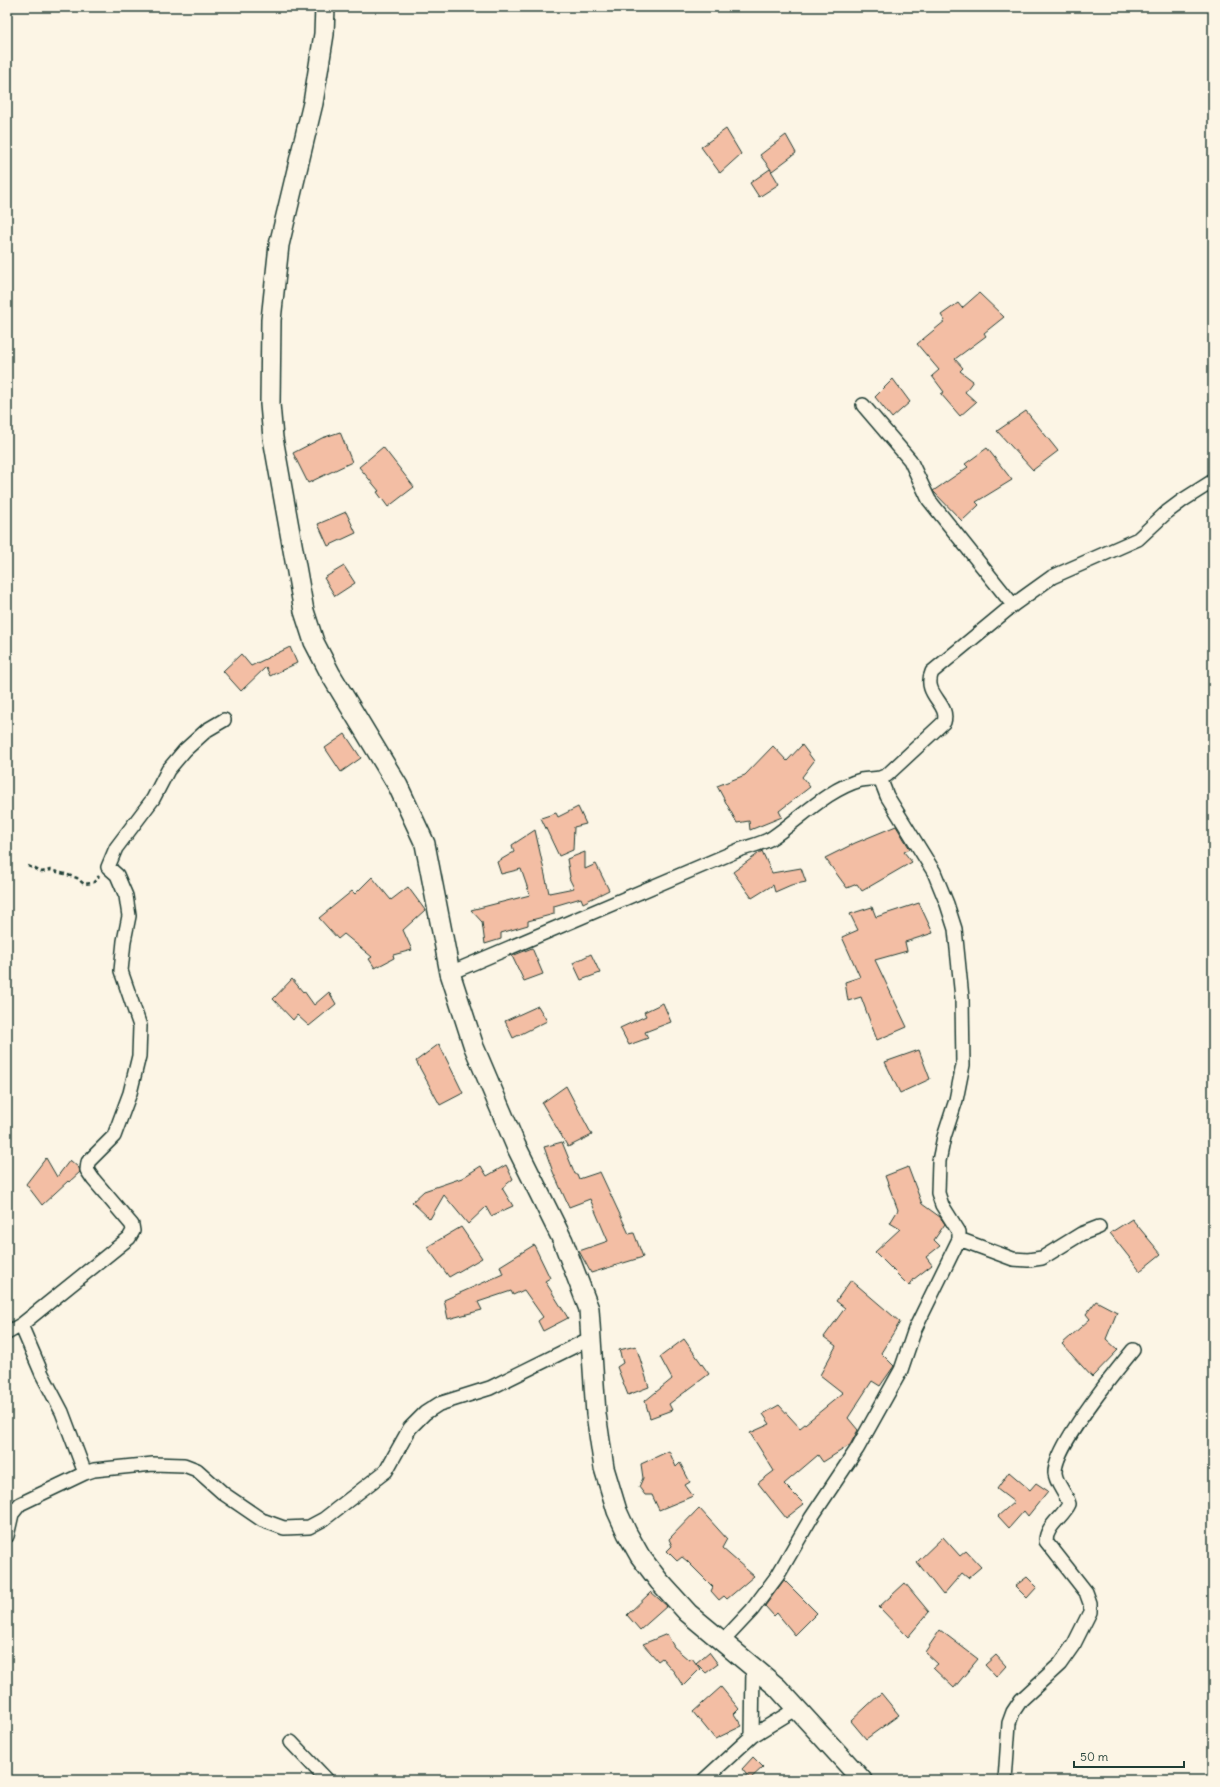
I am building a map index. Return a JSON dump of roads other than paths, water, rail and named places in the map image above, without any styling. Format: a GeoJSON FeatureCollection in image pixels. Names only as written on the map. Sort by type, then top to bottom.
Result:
{"type":"FeatureCollection","features":[{"type":"Feature","properties":{"kind":"main road"},"geometry":{"type":"LineString","coordinates":[[325,7],[324,34],[313,103],[279,245],[271,320],[270,404],[273,438],[304,611],[314,642],[331,675],[398,786],[425,844],[450,973],[474,1047],[507,1125],[569,1255],[589,1309],[597,1422],[604,1468],[617,1511],[626,1533],[640,1556],[659,1581],[688,1613],[777,1688],[862,1780]]}},
{"type":"Feature","properties":{"kind":"street"},"geometry":{"type":"LineString","coordinates":[[863,405],[910,460],[929,500],[1013,605]]}},
{"type":"Feature","properties":{"kind":"street"},"geometry":{"type":"LineString","coordinates":[[450,973],[739,850],[761,843],[773,837],[810,809],[845,787],[862,780],[880,778],[887,775],[944,722],[944,711],[929,688],[929,679],[932,672],[1013,605],[1052,577],[1080,563],[1138,539],[1172,508],[1213,481]]}},
{"type":"Feature","properties":{"kind":"street"},"geometry":{"type":"LineString","coordinates":[[7,1333],[22,1325],[129,1238],[133,1231],[132,1225],[87,1170],[88,1162],[114,1136],[130,1093],[138,1056],[140,1026],[121,971],[124,941],[129,916],[126,896],[117,875],[108,866],[116,848],[152,799],[168,770],[185,750],[202,735],[224,720]]}},
{"type":"Feature","properties":{"kind":"street"},"geometry":{"type":"LineString","coordinates":[[722,1642],[752,1610],[778,1575],[811,1518],[857,1449],[901,1370],[915,1329],[959,1238],[959,1232],[942,1206],[938,1193],[939,1161],[944,1137],[956,1100],[962,1065],[962,998],[955,929],[934,872],[887,796],[880,778]]}},
{"type":"Feature","properties":{"kind":"street"},"geometry":{"type":"LineString","coordinates":[[959,1238],[1013,1260],[1028,1260],[1042,1258],[1081,1234],[1099,1227]]}},
{"type":"Feature","properties":{"kind":"street"},"geometry":{"type":"LineString","coordinates":[[22,1325],[42,1374],[62,1412],[85,1473]]}},
{"type":"Feature","properties":{"kind":"street"},"geometry":{"type":"LineString","coordinates":[[7,1536],[12,1514],[20,1504],[94,1470],[153,1464],[184,1465],[197,1470],[224,1494],[262,1520],[284,1528],[309,1527],[324,1519],[386,1471],[410,1428],[425,1413],[439,1404],[490,1388],[591,1338]]}},
{"type":"Feature","properties":{"kind":"street"},"geometry":{"type":"LineString","coordinates":[[1005,1780],[1009,1723],[1013,1712],[1021,1700],[1060,1664],[1074,1644],[1090,1612],[1090,1603],[1086,1592],[1046,1542],[1046,1535],[1049,1529],[1065,1511],[1069,1504],[1056,1478],[1056,1467],[1065,1443],[1109,1379],[1133,1350]]}},
{"type":"Feature","properties":{"kind":"street"},"geometry":{"type":"LineString","coordinates":[[752,1736],[753,1667]]}},
{"type":"Feature","properties":{"kind":"street"},"geometry":{"type":"LineString","coordinates":[[704,1780],[752,1736],[796,1709]]}},
{"type":"Feature","properties":{"kind":"street"},"geometry":{"type":"LineString","coordinates":[[291,1742],[327,1780]]}}]}
